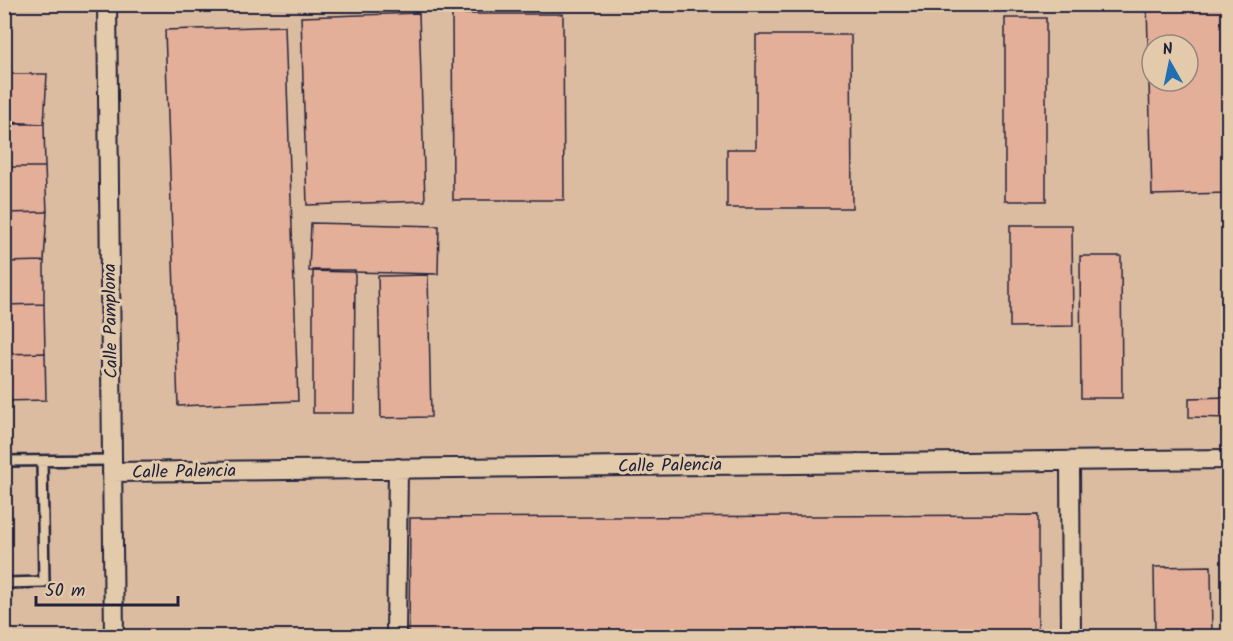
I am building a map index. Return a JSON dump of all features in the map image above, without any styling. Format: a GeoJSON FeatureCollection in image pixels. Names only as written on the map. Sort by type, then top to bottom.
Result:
{"type":"FeatureCollection","features":[{"type":"Feature","properties":{"kind":"street","name":"Calle Pamplona"},"geometry":{"type":"LineString","coordinates":[[107,4],[114,636]]}},
{"type":"Feature","properties":{"kind":"street","name":"Calle Palencia"},"geometry":{"type":"LineString","coordinates":[[112,466],[398,468],[1228,459]]}},
{"type":"Feature","properties":{"kind":"street"},"geometry":{"type":"LineString","coordinates":[[1070,461],[1071,636]]}},
{"type":"Feature","properties":{"kind":"street"},"geometry":{"type":"LineString","coordinates":[[396,636],[398,468]]}},
{"type":"Feature","properties":{"kind":"lane"},"geometry":{"type":"LineString","coordinates":[[4,461],[112,466]]}},
{"type":"Feature","properties":{"kind":"lane"},"geometry":{"type":"LineString","coordinates":[[4,583],[44,582],[42,461]]}},
{"type":"Feature","properties":{"kind":"shaded area"},"geometry":{"type":"Polygon","coordinates":[[[5,5],[1228,5],[1228,636],[5,636],[5,5]]]}},
{"type":"Feature","properties":{"kind":"building"},"geometry":{"type":"Polygon","coordinates":[[[1228,4],[1228,193],[1152,195],[1149,93],[1200,93],[1200,33],[1148,33],[1147,5],[1228,4]]]}},
{"type":"Feature","properties":{"kind":"building"},"geometry":{"type":"Polygon","coordinates":[[[419,13],[425,201],[307,205],[301,17],[419,13]]]}},
{"type":"Feature","properties":{"kind":"building"},"geometry":{"type":"Polygon","coordinates":[[[452,14],[563,14],[564,200],[453,200],[452,14]]]}},
{"type":"Feature","properties":{"kind":"building"},"geometry":{"type":"Polygon","coordinates":[[[1005,18],[1046,18],[1046,201],[1005,201],[1005,18]]]}},
{"type":"Feature","properties":{"kind":"building"},"geometry":{"type":"Polygon","coordinates":[[[285,26],[298,401],[178,406],[165,30],[285,26]]]}},
{"type":"Feature","properties":{"kind":"building"},"geometry":{"type":"Polygon","coordinates":[[[756,35],[851,35],[852,208],[727,208],[727,149],[756,149],[756,35]]]}},
{"type":"Feature","properties":{"kind":"building"},"geometry":{"type":"Polygon","coordinates":[[[4,74],[47,74],[44,124],[4,122],[4,74]]]}},
{"type":"Feature","properties":{"kind":"building"},"geometry":{"type":"Polygon","coordinates":[[[4,124],[44,124],[45,167],[4,167],[4,124]]]}},
{"type":"Feature","properties":{"kind":"building"},"geometry":{"type":"Polygon","coordinates":[[[4,167],[45,167],[47,212],[4,213],[4,167]]]}},
{"type":"Feature","properties":{"kind":"building"},"geometry":{"type":"Polygon","coordinates":[[[47,212],[44,261],[4,262],[4,213],[47,212]]]}},
{"type":"Feature","properties":{"kind":"building"},"geometry":{"type":"Polygon","coordinates":[[[311,223],[439,226],[438,274],[309,271],[311,223]]]}},
{"type":"Feature","properties":{"kind":"building"},"geometry":{"type":"Polygon","coordinates":[[[1010,225],[1072,225],[1073,326],[1010,327],[1010,225]]]}},
{"type":"Feature","properties":{"kind":"building"},"geometry":{"type":"Polygon","coordinates":[[[1080,256],[1121,256],[1122,398],[1081,398],[1080,256]]]}},
{"type":"Feature","properties":{"kind":"building"},"geometry":{"type":"Polygon","coordinates":[[[44,261],[44,304],[4,305],[4,262],[44,261]]]}},
{"type":"Feature","properties":{"kind":"building"},"geometry":{"type":"Polygon","coordinates":[[[313,270],[355,270],[354,413],[313,413],[313,270]]]}},
{"type":"Feature","properties":{"kind":"building"},"geometry":{"type":"Polygon","coordinates":[[[428,275],[431,417],[381,418],[378,276],[428,275]]]}},
{"type":"Feature","properties":{"kind":"building"},"geometry":{"type":"Polygon","coordinates":[[[44,304],[45,353],[4,354],[4,305],[44,304]]]}},
{"type":"Feature","properties":{"kind":"building"},"geometry":{"type":"Polygon","coordinates":[[[1225,320],[1228,320],[1228,396],[1227,396],[1225,320]]]}},
{"type":"Feature","properties":{"kind":"building"},"geometry":{"type":"Polygon","coordinates":[[[45,353],[46,400],[4,401],[4,354],[45,353]]]}},
{"type":"Feature","properties":{"kind":"building"},"geometry":{"type":"Polygon","coordinates":[[[1228,397],[1228,418],[1189,417],[1189,398],[1228,397]]]}},
{"type":"Feature","properties":{"kind":"building"},"geometry":{"type":"Polygon","coordinates":[[[1038,515],[1038,636],[409,636],[410,518],[1038,515]]]}},
{"type":"Feature","properties":{"kind":"building"},"geometry":{"type":"Polygon","coordinates":[[[1211,566],[1212,636],[1155,636],[1154,567],[1211,566]]]}}]}
